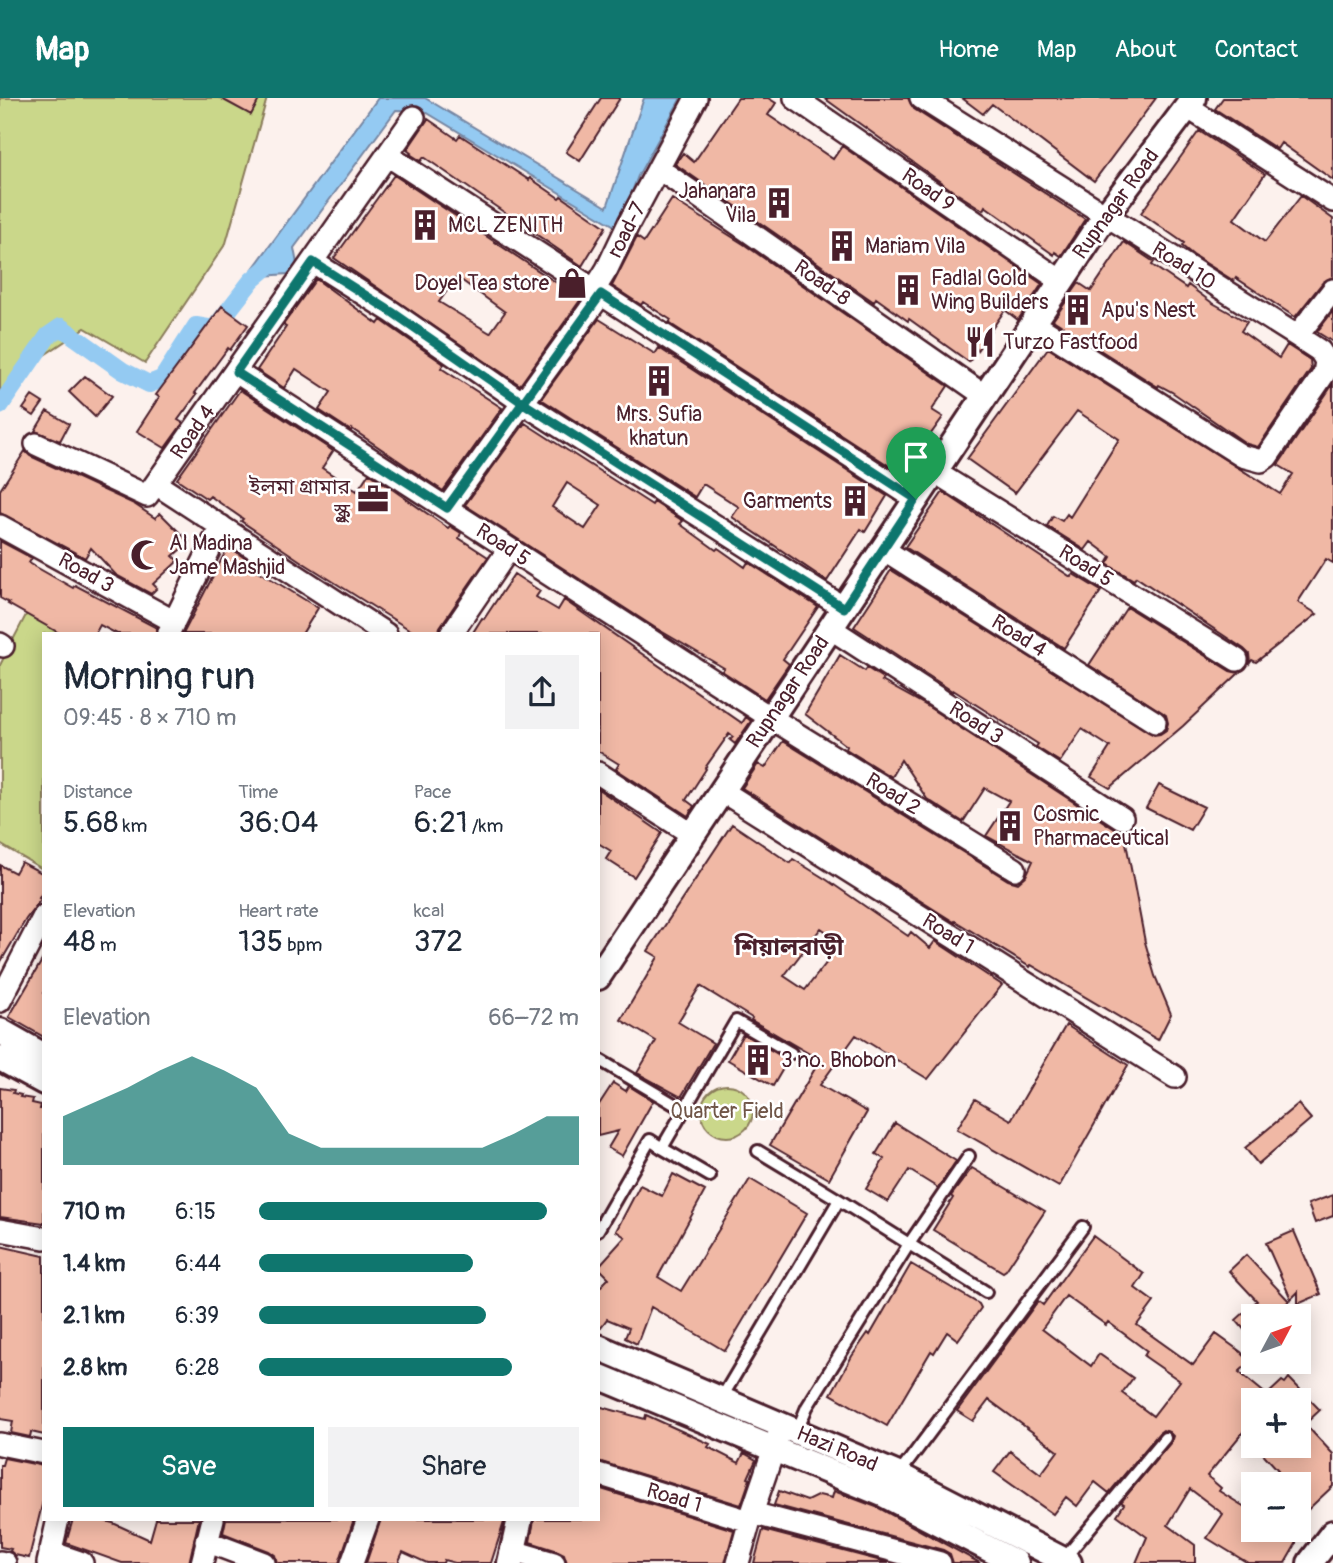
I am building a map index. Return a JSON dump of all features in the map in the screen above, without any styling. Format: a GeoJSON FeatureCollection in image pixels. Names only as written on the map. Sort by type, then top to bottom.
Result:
{"type":"FeatureCollection","features":[{"type":"Feature","properties":{"kind":"street","name":"road-7"},"geometry":{"type":"LineString","coordinates":[[447,508],[523,403],[598,292],[607,269],[696,98]]}},
{"type":"Feature","properties":{"kind":"street","name":"Road 9"},"geometry":{"type":"LineString","coordinates":[[796,98],[1061,281]]}},
{"type":"Feature","properties":{"kind":"street","name":"Road 10"},"geometry":{"type":"LineString","coordinates":[[921,98],[1297,336],[1320,351],[1326,361],[1324,374],[1267,457],[1261,461],[1242,457],[1033,323]]}},
{"type":"Feature","properties":{"kind":"street","name":"Rupnagar Road"},"geometry":{"type":"LineString","coordinates":[[600,974],[1105,216],[1191,103]]}},
{"type":"Feature","properties":{"kind":"street"},"geometry":{"type":"LineString","coordinates":[[1191,103],[1333,201]]}},
{"type":"Feature","properties":{"kind":"street","name":"Road 4"},"geometry":{"type":"LineString","coordinates":[[156,484],[414,117]]}},
{"type":"Feature","properties":{"kind":"street"},"geometry":{"type":"LineString","coordinates":[[387,155],[916,499]]}},
{"type":"Feature","properties":{"kind":"street","name":"Road-8"},"geometry":{"type":"LineString","coordinates":[[659,169],[985,396]]}},
{"type":"Feature","properties":{"kind":"street"},"geometry":{"type":"LineString","coordinates":[[313,262],[392,312],[523,403],[844,608]]}},
{"type":"Feature","properties":{"kind":"street"},"geometry":{"type":"LineString","coordinates":[[1297,336],[1333,290]]}},
{"type":"Feature","properties":{"kind":"street","name":"Road 5"},"geometry":{"type":"LineString","coordinates":[[236,372],[771,718]]}},
{"type":"Feature","properties":{"kind":"street"},"geometry":{"type":"LineString","coordinates":[[36,444],[147,496],[156,484],[383,632]]}},
{"type":"Feature","properties":{"kind":"street","name":"Road 5"},"geometry":{"type":"LineString","coordinates":[[935,472],[1237,660]]}},
{"type":"Feature","properties":{"kind":"street","name":"Road 3"},"geometry":{"type":"LineString","coordinates":[[0,526],[171,627]]}},
{"type":"Feature","properties":{"kind":"street"},"geometry":{"type":"LineString","coordinates":[[171,627],[221,526]]}},
{"type":"Feature","properties":{"kind":"street"},"geometry":{"type":"LineString","coordinates":[[452,632],[509,548]]}},
{"type":"Feature","properties":{"kind":"street","name":"Road 4"},"geometry":{"type":"LineString","coordinates":[[883,550],[1155,722]]}},
{"type":"Feature","properties":{"kind":"street","name":"Road 3"},"geometry":{"type":"LineString","coordinates":[[830,628],[1122,818]]}},
{"type":"Feature","properties":{"kind":"street","name":"Road 2"},"geometry":{"type":"LineString","coordinates":[[771,718],[1015,869]]}},
{"type":"Feature","properties":{"kind":"street"},"geometry":{"type":"LineString","coordinates":[[600,774],[693,835]]}},
{"type":"Feature","properties":{"kind":"street","name":"Road 1"},"geometry":{"type":"LineString","coordinates":[[722,791],[1175,1077]]}},
{"type":"Feature","properties":{"kind":"street"},"geometry":{"type":"LineString","coordinates":[[0,1001],[35,954],[42,924]]}},
{"type":"Feature","properties":{"kind":"street"},"geometry":{"type":"LineString","coordinates":[[0,1031],[42,1055]]}},
{"type":"Feature","properties":{"kind":"street"},"geometry":{"type":"LineString","coordinates":[[0,1058],[42,1081]]}},
{"type":"Feature","properties":{"kind":"street"},"geometry":{"type":"LineString","coordinates":[[0,1230],[42,1238]]}},
{"type":"Feature","properties":{"kind":"street","name":"Hazi Road"},"geometry":{"type":"LineString","coordinates":[[600,1348],[898,1475],[1066,1561]]}},
{"type":"Feature","properties":{"kind":"street","name":"Hazi Road"},"geometry":{"type":"LineString","coordinates":[[600,1377],[885,1495],[1016,1563]]}},
{"type":"Feature","properties":{"kind":"street"},"geometry":{"type":"LineString","coordinates":[[738,1563],[750,1517],[774,1450],[790,1428]]}},
{"type":"Feature","properties":{"kind":"street"},"geometry":{"type":"LineString","coordinates":[[0,1444],[42,1453]]}},
{"type":"Feature","properties":{"kind":"street","name":"Road 1"},"geometry":{"type":"LineString","coordinates":[[600,1475],[750,1517],[940,1563]]}},
{"type":"Feature","properties":{"kind":"street"},"geometry":{"type":"LineString","coordinates":[[58,1521],[49,1558],[82,1563]]}},
{"type":"Feature","properties":{"kind":"street"},"geometry":{"type":"LineString","coordinates":[[202,1563],[212,1521]]}},
{"type":"Feature","properties":{"kind":"street"},"geometry":{"type":"LineString","coordinates":[[352,1563],[367,1521]]}},
{"type":"Feature","properties":{"kind":"street"},"geometry":{"type":"LineString","coordinates":[[520,1521],[511,1557],[554,1563]]}},
{"type":"Feature","properties":{"kind":"street"},"geometry":{"type":"LineString","coordinates":[[1310,1563],[1333,1533]]}},
{"type":"Feature","properties":{"kind":"street"},"geometry":{"type":"LineString","coordinates":[[206,1541],[264,1563]]}},
{"type":"Feature","properties":{"kind":"street"},"geometry":{"type":"LineString","coordinates":[[0,1562],[5,1563]]}},
{"type":"Feature","properties":{"kind":"lane"},"geometry":{"type":"LineString","coordinates":[[662,1148],[736,1021],[791,1053]]}},
{"type":"Feature","properties":{"kind":"lane"},"geometry":{"type":"LineString","coordinates":[[600,1060],[684,1110]]}},
{"type":"Feature","properties":{"kind":"lane"},"geometry":{"type":"LineString","coordinates":[[600,1227],[650,1140],[710,1176]]}},
{"type":"Feature","properties":{"kind":"lane"},"geometry":{"type":"LineString","coordinates":[[758,1152],[986,1292]]}},
{"type":"Feature","properties":{"kind":"lane"},"geometry":{"type":"LineString","coordinates":[[790,1428],[807,1407],[909,1244],[968,1156]]}},
{"type":"Feature","properties":{"kind":"lane"},"geometry":{"type":"LineString","coordinates":[[721,1399],[839,1200]]}},
{"type":"Feature","properties":{"kind":"lane"},"geometry":{"type":"LineString","coordinates":[[898,1475],[1083,1227]]}},
{"type":"Feature","properties":{"kind":"lane"},"geometry":{"type":"LineString","coordinates":[[1066,1561],[1165,1438]]}},
{"type":"Feature","properties":{"kind":"green space"},"geometry":{"type":"Polygon","coordinates":[[[0,98],[267,98],[226,243],[145,363],[85,328],[13,376],[0,392],[0,98]]]}},
{"type":"Feature","properties":{"kind":"green space"},"geometry":{"type":"Polygon","coordinates":[[[27,613],[63,632],[42,632],[42,869],[0,844],[0,665],[27,613]]]}},
{"type":"Feature","properties":{"kind":"green space","name":"Quarter Field"},"geometry":{"type":"Polygon","coordinates":[[[727,1085],[746,1092],[753,1111],[746,1130],[727,1137],[708,1130],[701,1111],[708,1092],[727,1085]]]}},
{"type":"Feature","properties":{"kind":"water"},"geometry":{"type":"Polygon","coordinates":[[[378,98],[425,98],[607,207],[644,98],[681,98],[638,176],[618,228],[424,111],[396,110],[294,248],[297,264],[288,274],[263,276],[252,270],[378,98]]]}},
{"type":"Feature","properties":{"kind":"building"},"geometry":{"type":"Polygon","coordinates":[[[220,98],[260,98],[251,115],[220,98]]]}},
{"type":"Feature","properties":{"kind":"building"},"geometry":{"type":"Polygon","coordinates":[[[601,98],[620,98],[580,161],[566,152],[601,98]]]}},
{"type":"Feature","properties":{"kind":"building"},"geometry":{"type":"Polygon","coordinates":[[[738,98],[768,98],[776,103],[768,115],[833,159],[842,146],[1042,284],[1018,320],[1005,310],[969,362],[876,298],[874,302],[675,164],[683,153],[694,162],[738,98]]]}},
{"type":"Feature","properties":{"kind":"building"},"geometry":{"type":"Polygon","coordinates":[[[824,98],[908,98],[914,109],[1085,219],[1061,256],[1055,252],[1054,255],[985,206],[983,210],[953,191],[824,98]]]}},
{"type":"Feature","properties":{"kind":"building"},"geometry":{"type":"Polygon","coordinates":[[[962,98],[1156,98],[1094,181],[992,104],[983,114],[962,98]]]}},
{"type":"Feature","properties":{"kind":"building"},"geometry":{"type":"Polygon","coordinates":[[[1223,98],[1333,98],[1333,180],[1281,143],[1277,149],[1215,109],[1223,98]]]}},
{"type":"Feature","properties":{"kind":"building"},"geometry":{"type":"Polygon","coordinates":[[[428,119],[457,139],[460,135],[529,180],[530,178],[559,198],[561,196],[606,227],[582,266],[424,157],[421,161],[410,154],[407,150],[428,119]]]}},
{"type":"Feature","properties":{"kind":"building"},"geometry":{"type":"Polygon","coordinates":[[[1199,131],[1265,174],[1234,219],[1265,242],[1301,196],[1333,219],[1333,277],[1323,282],[1295,317],[1236,278],[1234,281],[1193,255],[1182,246],[1184,243],[1141,213],[1199,131]]]}},
{"type":"Feature","properties":{"kind":"building"},"geometry":{"type":"Polygon","coordinates":[[[394,175],[581,299],[520,385],[334,258],[394,175]],[[457,277],[439,302],[490,333],[505,312],[457,277]]]}},
{"type":"Feature","properties":{"kind":"building"},"geometry":{"type":"Polygon","coordinates":[[[672,199],[745,245],[948,386],[932,410],[943,417],[902,474],[669,323],[671,320],[612,286],[637,237],[644,242],[672,199]]]}},
{"type":"Feature","properties":{"kind":"building"},"geometry":{"type":"Polygon","coordinates":[[[1124,242],[1186,288],[1188,285],[1211,302],[1247,322],[1241,331],[1279,358],[1287,345],[1310,360],[1311,369],[1258,447],[1247,444],[1172,392],[1159,385],[1158,387],[1053,320],[1079,283],[1091,291],[1124,242]]]}},
{"type":"Feature","properties":{"kind":"building"},"geometry":{"type":"Polygon","coordinates":[[[316,279],[378,324],[381,320],[444,364],[441,368],[502,408],[443,491],[352,429],[351,431],[319,410],[331,392],[296,369],[284,388],[257,370],[286,327],[283,325],[316,279]]]}},
{"type":"Feature","properties":{"kind":"building"},"geometry":{"type":"Polygon","coordinates":[[[222,306],[248,325],[195,393],[197,394],[178,420],[183,423],[165,448],[137,431],[159,397],[156,395],[222,306]]]}},
{"type":"Feature","properties":{"kind":"building"},"geometry":{"type":"Polygon","coordinates":[[[1333,311],[1333,342],[1317,332],[1333,311]]]}},
{"type":"Feature","properties":{"kind":"building"},"geometry":{"type":"Polygon","coordinates":[[[599,319],[655,354],[659,348],[887,496],[865,532],[861,529],[827,581],[732,517],[739,507],[703,484],[695,497],[541,399],[599,319]]]}},
{"type":"Feature","properties":{"kind":"building"},"geometry":{"type":"Polygon","coordinates":[[[1048,348],[1280,494],[1293,474],[1278,465],[1333,384],[1333,563],[1326,559],[1298,602],[1317,614],[1256,662],[1252,660],[1250,663],[1249,654],[1244,649],[1136,577],[1134,580],[1107,564],[1111,557],[1091,542],[1085,550],[1047,526],[1053,516],[1062,521],[1067,514],[1070,517],[1119,439],[1077,411],[1015,493],[967,459],[1048,348]]]}},
{"type":"Feature","properties":{"kind":"building"},"geometry":{"type":"Polygon","coordinates":[[[85,376],[112,396],[95,417],[69,392],[85,376]]]}},
{"type":"Feature","properties":{"kind":"building"},"geometry":{"type":"Polygon","coordinates":[[[240,390],[333,451],[322,468],[357,491],[369,473],[448,528],[450,526],[461,533],[459,538],[488,557],[439,632],[414,632],[302,562],[241,521],[243,519],[210,496],[207,499],[177,479],[240,390]]]}},
{"type":"Feature","properties":{"kind":"building"},"geometry":{"type":"Polygon","coordinates":[[[32,396],[43,403],[34,416],[23,409],[32,396]]]}},
{"type":"Feature","properties":{"kind":"building"},"geometry":{"type":"Polygon","coordinates":[[[47,411],[69,424],[60,441],[35,431],[47,411]]]}},
{"type":"Feature","properties":{"kind":"building"},"geometry":{"type":"Polygon","coordinates":[[[525,423],[652,505],[654,502],[683,521],[680,524],[716,550],[718,548],[745,567],[748,562],[818,607],[783,659],[789,664],[765,699],[722,671],[724,668],[654,627],[465,505],[525,423]],[[567,483],[552,507],[585,529],[601,505],[567,483]]]}},
{"type":"Feature","properties":{"kind":"building"},"geometry":{"type":"Polygon","coordinates":[[[25,451],[30,456],[134,504],[155,518],[160,513],[189,542],[173,556],[178,561],[153,584],[157,588],[151,594],[116,575],[91,548],[85,558],[0,513],[0,490],[25,451]]]}},
{"type":"Feature","properties":{"kind":"building"},"geometry":{"type":"Polygon","coordinates":[[[943,492],[1071,577],[1073,574],[1101,591],[1064,648],[905,547],[943,492]]]}},
{"type":"Feature","properties":{"kind":"building"},"geometry":{"type":"Polygon","coordinates":[[[0,541],[32,558],[29,563],[73,588],[75,585],[157,628],[156,632],[113,632],[100,625],[96,632],[57,632],[0,598],[0,541]]]}},
{"type":"Feature","properties":{"kind":"building"},"geometry":{"type":"Polygon","coordinates":[[[228,547],[254,564],[252,567],[318,608],[303,632],[184,632],[228,547]]]}},
{"type":"Feature","properties":{"kind":"building"},"geometry":{"type":"Polygon","coordinates":[[[891,570],[1154,735],[1166,730],[1166,715],[1089,665],[1127,607],[1230,671],[1239,673],[1183,726],[1110,788],[1091,777],[1110,747],[1082,729],[1060,762],[1036,747],[1038,744],[854,627],[891,570]]]}},
{"type":"Feature","properties":{"kind":"building"},"geometry":{"type":"Polygon","coordinates":[[[514,574],[540,591],[536,597],[558,610],[564,600],[742,723],[746,717],[751,721],[735,744],[730,740],[733,737],[729,734],[705,768],[686,800],[694,806],[688,816],[616,769],[619,764],[600,752],[600,632],[473,632],[482,618],[484,619],[514,574]]]}},
{"type":"Feature","properties":{"kind":"building"},"geometry":{"type":"Polygon","coordinates":[[[840,655],[865,671],[867,668],[884,679],[882,681],[927,706],[1115,829],[1124,832],[1145,942],[1155,976],[1171,1014],[1158,1040],[954,922],[742,788],[758,764],[765,768],[783,741],[1008,880],[1018,883],[1026,876],[1033,861],[986,836],[1009,801],[985,788],[963,822],[927,799],[901,760],[891,777],[846,749],[847,746],[805,714],[840,655]]]}},
{"type":"Feature","properties":{"kind":"building"},"geometry":{"type":"Polygon","coordinates":[[[1159,785],[1204,807],[1190,830],[1146,808],[1159,785]]]}},
{"type":"Feature","properties":{"kind":"building"},"geometry":{"type":"Polygon","coordinates":[[[600,790],[662,833],[634,877],[606,859],[611,851],[600,844],[600,790]]]}},
{"type":"Feature","properties":{"kind":"building"},"geometry":{"type":"Polygon","coordinates":[[[732,824],[790,863],[793,859],[827,880],[908,936],[911,932],[930,948],[935,941],[1002,985],[928,1079],[856,1035],[820,1085],[867,1112],[829,1179],[770,1145],[820,1060],[751,1020],[752,1018],[700,986],[678,1022],[713,1043],[681,1097],[637,1073],[656,1041],[621,1020],[658,957],[648,951],[732,824]],[[821,928],[784,976],[805,990],[842,943],[821,928]]]}},
{"type":"Feature","properties":{"kind":"building"},"geometry":{"type":"Polygon","coordinates":[[[21,862],[42,873],[42,893],[39,898],[41,899],[0,963],[0,865],[15,873],[21,862]]]}},
{"type":"Feature","properties":{"kind":"building"},"geometry":{"type":"Polygon","coordinates":[[[42,960],[42,1036],[9,1017],[42,960]]]}},
{"type":"Feature","properties":{"kind":"building"},"geometry":{"type":"Polygon","coordinates":[[[1066,1025],[1128,1065],[1059,1187],[957,1129],[975,1099],[1011,1120],[1066,1025]]]}},
{"type":"Feature","properties":{"kind":"building","name":"3 no. Bhobon"},"geometry":{"type":"Polygon","coordinates":[[[743,1034],[788,1060],[773,1086],[728,1060],[743,1034]]]}},
{"type":"Feature","properties":{"kind":"building"},"geometry":{"type":"Polygon","coordinates":[[[613,1083],[626,1091],[629,1086],[653,1101],[622,1156],[608,1148],[618,1131],[600,1136],[600,1103],[613,1083]]]}},
{"type":"Feature","properties":{"kind":"building"},"geometry":{"type":"Polygon","coordinates":[[[0,1088],[14,1090],[13,1093],[21,1095],[20,1097],[33,1099],[32,1103],[41,1105],[42,1223],[0,1217],[0,1088]]]}},
{"type":"Feature","properties":{"kind":"building"},"geometry":{"type":"Polygon","coordinates":[[[1298,1104],[1311,1119],[1258,1164],[1245,1148],[1298,1104]]]}},
{"type":"Feature","properties":{"kind":"building"},"geometry":{"type":"Polygon","coordinates":[[[895,1123],[956,1161],[938,1188],[909,1170],[888,1202],[866,1189],[884,1159],[876,1154],[895,1123]]]}},
{"type":"Feature","properties":{"kind":"building"},"geometry":{"type":"Polygon","coordinates":[[[972,1168],[1045,1211],[1003,1272],[933,1230],[953,1198],[951,1196],[972,1168]]]}},
{"type":"Feature","properties":{"kind":"building"},"geometry":{"type":"Polygon","coordinates":[[[673,1174],[705,1191],[658,1277],[681,1291],[750,1179],[807,1213],[725,1351],[651,1307],[637,1344],[625,1338],[629,1328],[607,1319],[600,1328],[600,1287],[609,1278],[600,1269],[600,1265],[625,1237],[616,1231],[640,1185],[662,1196],[673,1174]]]}},
{"type":"Feature","properties":{"kind":"building"},"geometry":{"type":"Polygon","coordinates":[[[1333,1195],[1333,1216],[1315,1223],[1308,1204],[1333,1195]]]}},
{"type":"Feature","properties":{"kind":"building"},"geometry":{"type":"Polygon","coordinates":[[[1294,1231],[1321,1294],[1298,1304],[1298,1292],[1291,1299],[1266,1243],[1294,1231]]]}},
{"type":"Feature","properties":{"kind":"building"},"geometry":{"type":"Polygon","coordinates":[[[1093,1236],[1144,1274],[1135,1288],[1154,1302],[1137,1325],[1193,1365],[1216,1334],[1241,1352],[1239,1372],[1258,1388],[1241,1388],[1241,1434],[1207,1476],[1221,1488],[1219,1491],[1241,1505],[1241,1542],[1296,1542],[1285,1563],[1248,1563],[1207,1538],[1223,1514],[1190,1489],[1168,1525],[1195,1545],[1195,1563],[1136,1563],[1147,1537],[1117,1515],[1124,1504],[1121,1502],[1171,1442],[1173,1436],[1163,1430],[1109,1493],[1095,1482],[1077,1506],[1066,1497],[1053,1514],[994,1472],[1010,1451],[1041,1474],[1058,1451],[989,1400],[973,1421],[957,1411],[1038,1301],[1043,1305],[1093,1236]],[[1066,1296],[1042,1329],[1091,1366],[1099,1354],[1133,1378],[1122,1393],[1153,1416],[1180,1381],[1144,1356],[1147,1351],[1108,1322],[1106,1325],[1066,1296]]]}},
{"type":"Feature","properties":{"kind":"building"},"geometry":{"type":"Polygon","coordinates":[[[0,1246],[42,1256],[42,1435],[31,1432],[30,1437],[11,1433],[13,1421],[0,1419],[0,1246]]]}},
{"type":"Feature","properties":{"kind":"building"},"geometry":{"type":"Polygon","coordinates":[[[1246,1255],[1289,1301],[1286,1304],[1254,1304],[1257,1301],[1229,1271],[1246,1255]]]}},
{"type":"Feature","properties":{"kind":"building"},"geometry":{"type":"Polygon","coordinates":[[[911,1264],[979,1304],[981,1308],[958,1340],[947,1332],[934,1353],[931,1351],[887,1426],[831,1394],[852,1356],[868,1333],[870,1335],[911,1264]]]}},
{"type":"Feature","properties":{"kind":"building"},"geometry":{"type":"Polygon","coordinates":[[[1289,1378],[1299,1388],[1274,1388],[1282,1381],[1285,1383],[1289,1378]]]}},
{"type":"Feature","properties":{"kind":"building"},"geometry":{"type":"Polygon","coordinates":[[[1311,1401],[1320,1410],[1311,1418],[1311,1401]]]}},
{"type":"Feature","properties":{"kind":"building"},"geometry":{"type":"Polygon","coordinates":[[[600,1407],[645,1419],[646,1415],[710,1444],[708,1447],[739,1463],[744,1453],[756,1460],[741,1505],[600,1462],[600,1407]]]}},
{"type":"Feature","properties":{"kind":"building"},"geometry":{"type":"Polygon","coordinates":[[[1311,1430],[1333,1454],[1333,1486],[1311,1507],[1311,1472],[1276,1472],[1278,1470],[1267,1458],[1311,1458],[1311,1430]]]}},
{"type":"Feature","properties":{"kind":"building"},"geometry":{"type":"Polygon","coordinates":[[[4,1458],[42,1466],[42,1505],[29,1558],[15,1555],[11,1549],[0,1547],[4,1458]]]}},
{"type":"Feature","properties":{"kind":"building"},"geometry":{"type":"Polygon","coordinates":[[[600,1489],[734,1530],[725,1563],[567,1563],[564,1554],[530,1542],[534,1521],[600,1521],[600,1489]]]}},
{"type":"Feature","properties":{"kind":"building"},"geometry":{"type":"Polygon","coordinates":[[[779,1491],[807,1501],[819,1495],[832,1498],[834,1491],[879,1508],[980,1563],[953,1563],[950,1554],[943,1550],[774,1505],[779,1491]]]}},
{"type":"Feature","properties":{"kind":"building"},"geometry":{"type":"Polygon","coordinates":[[[72,1521],[105,1521],[150,1540],[155,1521],[199,1521],[189,1563],[122,1563],[66,1543],[72,1521]]]}},
{"type":"Feature","properties":{"kind":"building"},"geometry":{"type":"Polygon","coordinates":[[[226,1521],[353,1521],[339,1563],[277,1563],[275,1555],[269,1551],[223,1533],[226,1521]]]}},
{"type":"Feature","properties":{"kind":"building"},"geometry":{"type":"Polygon","coordinates":[[[380,1521],[504,1521],[491,1563],[455,1563],[444,1560],[443,1563],[427,1563],[403,1552],[398,1563],[366,1563],[380,1521]]]}},
{"type":"Feature","properties":{"kind":"building"},"geometry":{"type":"Polygon","coordinates":[[[763,1530],[889,1563],[754,1563],[763,1530]]]}},
{"type":"Feature","properties":{"kind":"waterway"},"geometry":{"type":"LineString","coordinates":[[0,406],[48,336],[61,327],[123,371],[149,384],[162,379],[196,326],[214,329],[252,280],[278,258]]}},
{"type":"Feature","properties":{"kind":"place","name":"Jahanara Vila"},"geometry":{"type":"Point","coordinates":[779,203]}},
{"type":"Feature","properties":{"kind":"place","name":"MCL ZENITH"},"geometry":{"type":"Point","coordinates":[425,225]}},
{"type":"Feature","properties":{"kind":"place","name":"Mariam Vila"},"geometry":{"type":"Point","coordinates":[842,246]}},
{"type":"Feature","properties":{"kind":"place","name":"Doyel Tea store"},"geometry":{"type":"Point","coordinates":[572,283]}},
{"type":"Feature","properties":{"kind":"place","name":"Fadlal Gold Wing Builders"},"geometry":{"type":"Point","coordinates":[908,290]}},
{"type":"Feature","properties":{"kind":"place","name":"Apu's Nest"},"geometry":{"type":"Point","coordinates":[1078,310]}},
{"type":"Feature","properties":{"kind":"place","name":"Turzo Fastfood"},"geometry":{"type":"Point","coordinates":[980,342]}},
{"type":"Feature","properties":{"kind":"place","name":"Mrs. Sufia khatun"},"geometry":{"type":"Point","coordinates":[659,381]}},
{"type":"Feature","properties":{"kind":"place","name":"ইলমা গ্রামার স্কুল"},"geometry":{"type":"Point","coordinates":[373,499]}},
{"type":"Feature","properties":{"kind":"place","name":"Garments"},"geometry":{"type":"Point","coordinates":[855,501]}},
{"type":"Feature","properties":{"kind":"place","name":"Al Madina Jame Mashjid"},"geometry":{"type":"Point","coordinates":[146,555]}},
{"type":"Feature","properties":{"kind":"place","name":"Cosmic Pharmaceutical"},"geometry":{"type":"Point","coordinates":[1010,826]}},
{"type":"Feature","properties":{"kind":"place","name":"3 no. Bhobon"},"geometry":{"type":"Point","coordinates":[758,1060]}},
{"type":"Feature","properties":{"kind":"district","name":"শিয়ালবাড়ী"},"geometry":{"type":"Point","coordinates":[789,947]}},
{"type":"Feature","properties":{"kind":"route"},"geometry":{"type":"LineString","coordinates":[[916,499],[601,294],[523,403],[447,508],[236,372],[313,262],[392,312],[523,403],[844,608],[916,499]]}}]}
